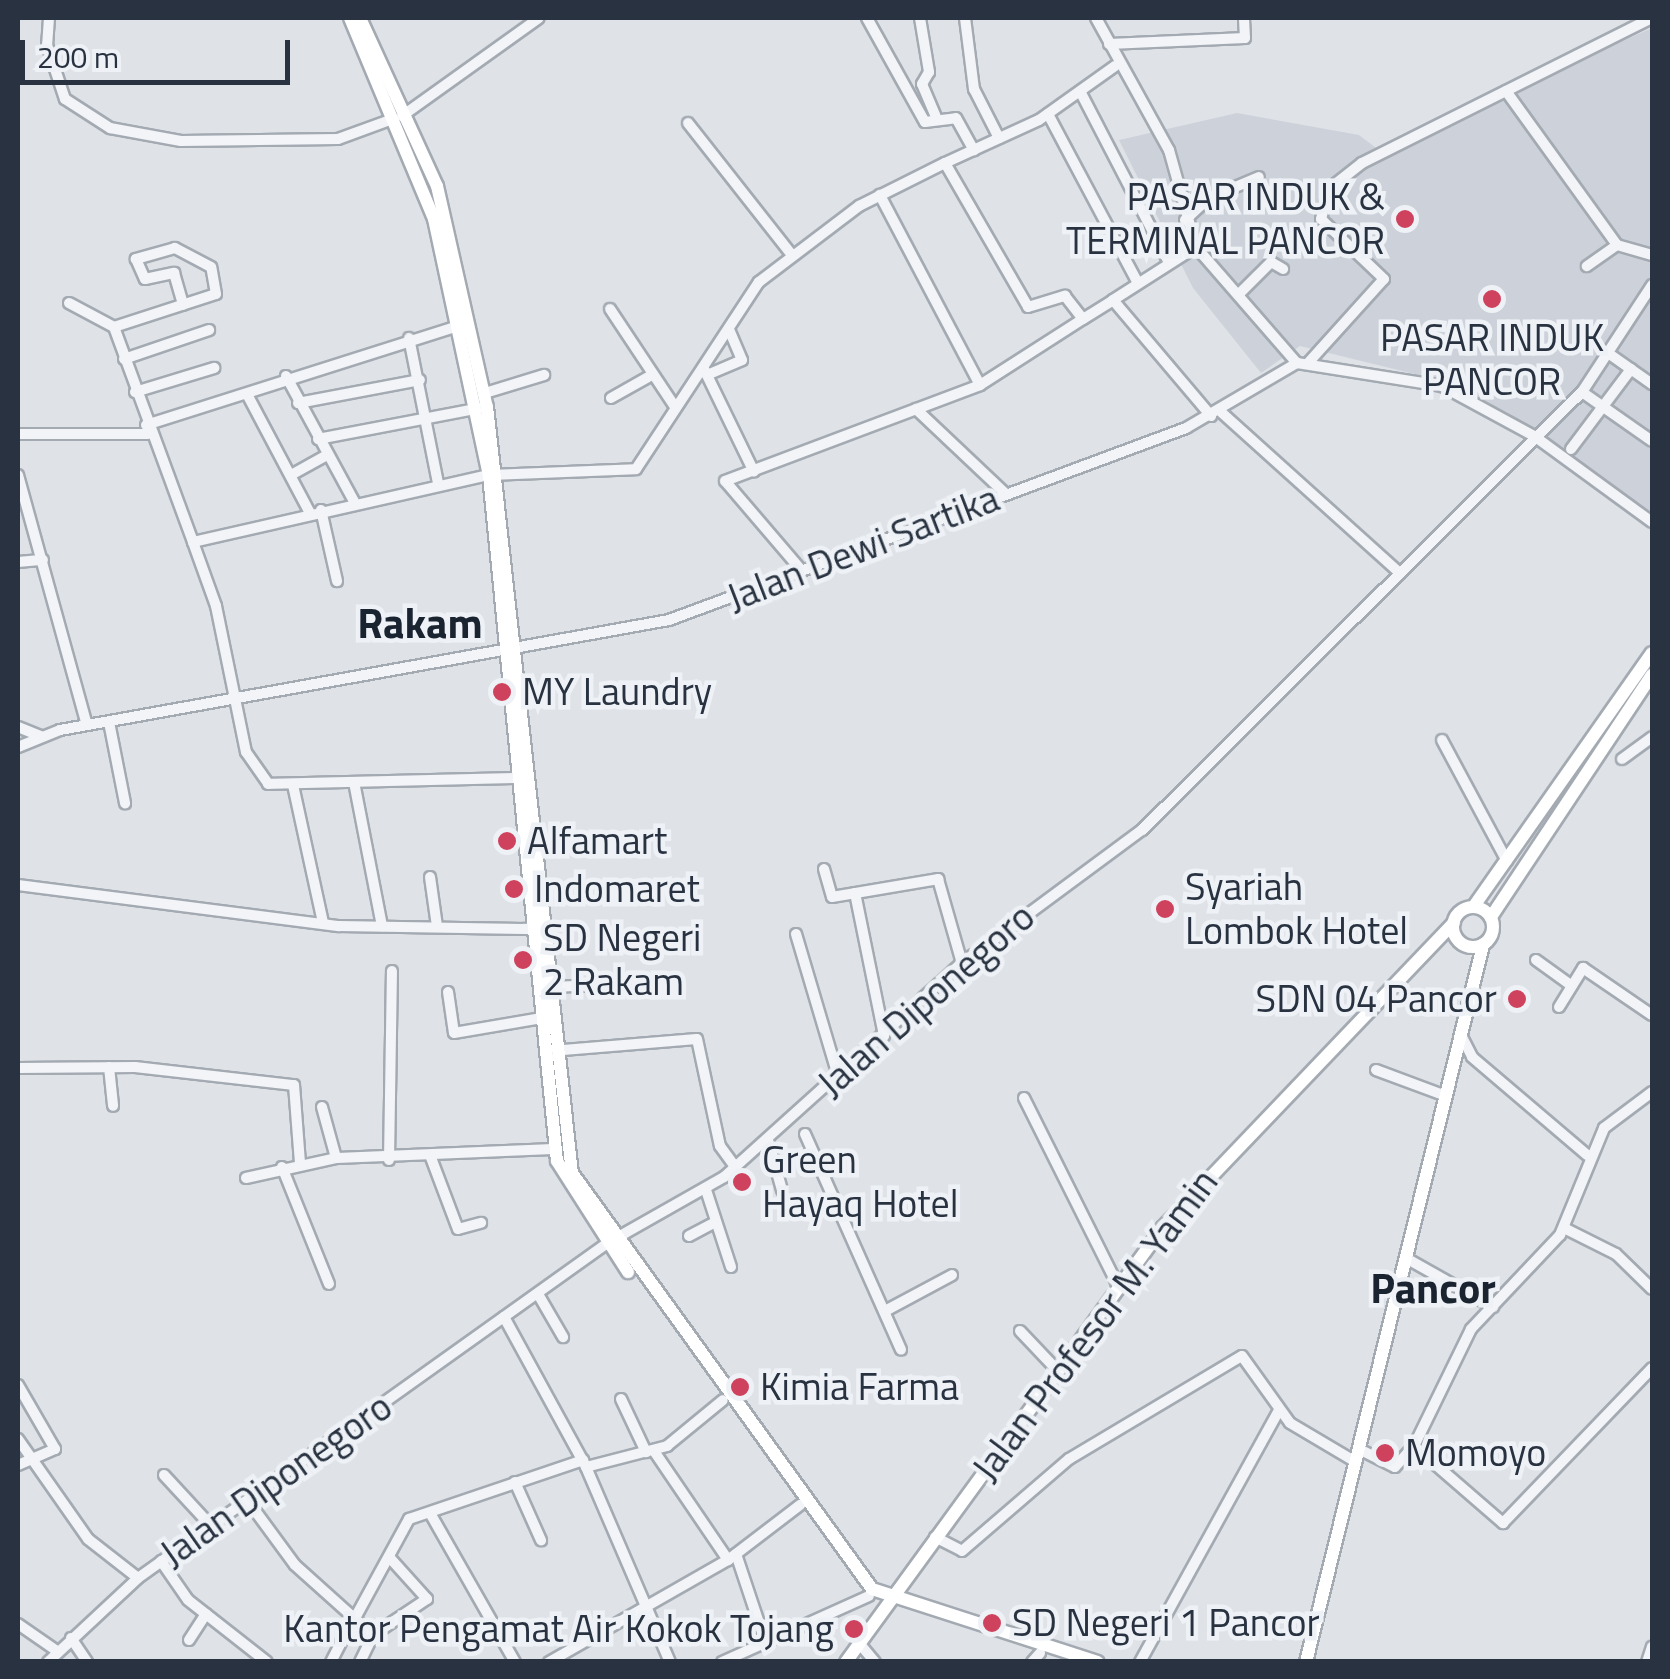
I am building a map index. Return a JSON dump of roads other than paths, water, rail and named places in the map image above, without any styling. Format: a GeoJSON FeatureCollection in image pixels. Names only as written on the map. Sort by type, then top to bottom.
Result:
{"type":"FeatureCollection","features":[{"type":"Feature","properties":{"kind":"main road"},"geometry":{"type":"LineString","coordinates":[[350,18],[418,161],[433,176],[461,325],[483,403]]}},
{"type":"Feature","properties":{"kind":"main road"},"geometry":{"type":"LineString","coordinates":[[360,18],[396,118]]}},
{"type":"Feature","properties":{"kind":"main road"},"geometry":{"type":"LineString","coordinates":[[418,161],[420,184],[446,242],[483,403],[513,651],[542,1018],[568,1162],[610,1241],[869,1596],[1036,1657],[1073,1662]]}},
{"type":"Feature","properties":{"kind":"main road","name":"Jalan Profesor M. Yamin"},"geometry":{"type":"LineString","coordinates":[[846,1662],[1117,1284],[1222,1158],[1474,906],[1652,653]]}},
{"type":"Feature","properties":{"kind":"main road"},"geometry":{"type":"LineString","coordinates":[[1306,1662],[1491,917],[1652,675]]}},
{"type":"Feature","properties":{"kind":"main road"},"geometry":{"type":"LineString","coordinates":[[524,785],[550,987],[554,1149],[610,1241],[804,1507],[886,1603],[1097,1661]]}},
{"type":"Feature","properties":{"kind":"main road"},"geometry":{"type":"LineString","coordinates":[[1474,906],[1491,917]]}},
{"type":"Feature","properties":{"kind":"main road"},"geometry":{"type":"LineString","coordinates":[[1454,923],[1461,943],[1483,945]]}},
{"type":"Feature","properties":{"kind":"street"},"geometry":{"type":"LineString","coordinates":[[50,18],[60,90],[110,128],[180,141],[338,139],[396,118],[535,19]]}},
{"type":"Feature","properties":{"kind":"street"},"geometry":{"type":"LineString","coordinates":[[867,18],[925,122],[936,117],[956,118],[974,150]]}},
{"type":"Feature","properties":{"kind":"street"},"geometry":{"type":"LineString","coordinates":[[920,18],[930,72],[922,84],[936,117]]}},
{"type":"Feature","properties":{"kind":"street"},"geometry":{"type":"LineString","coordinates":[[965,18],[974,89],[999,138]]}},
{"type":"Feature","properties":{"kind":"street"},"geometry":{"type":"LineString","coordinates":[[1096,18],[1115,66],[1169,150],[1184,220],[1196,247],[1303,363],[1442,386],[1534,436],[1652,522]]}},
{"type":"Feature","properties":{"kind":"street"},"geometry":{"type":"LineString","coordinates":[[1109,44],[1245,38],[1244,18]]}},
{"type":"Feature","properties":{"kind":"street"},"geometry":{"type":"LineString","coordinates":[[1652,18],[1506,91],[1617,245],[1652,255]]}},
{"type":"Feature","properties":{"kind":"street"},"geometry":{"type":"LineString","coordinates":[[193,542],[438,483],[493,474],[640,467],[676,407],[706,372],[729,328],[791,254],[880,195],[1048,114],[1115,66]]}},
{"type":"Feature","properties":{"kind":"street","name":"Jalan Dewi Sartika"},"geometry":{"type":"LineString","coordinates":[[18,747],[40,736],[87,725],[236,702],[652,626],[1216,414],[1303,363],[1384,279],[1321,219],[1323,197],[1362,163],[1506,91]]}},
{"type":"Feature","properties":{"kind":"street"},"geometry":{"type":"LineString","coordinates":[[1081,94],[1169,263]]}},
{"type":"Feature","properties":{"kind":"street"},"geometry":{"type":"LineString","coordinates":[[1048,114],[1138,283]]}},
{"type":"Feature","properties":{"kind":"street"},"geometry":{"type":"LineString","coordinates":[[688,123],[791,254]]}},
{"type":"Feature","properties":{"kind":"street"},"geometry":{"type":"LineString","coordinates":[[945,163],[1028,307],[1065,296],[1083,319]]}},
{"type":"Feature","properties":{"kind":"street"},"geometry":{"type":"LineString","coordinates":[[1184,220],[1209,198],[1259,177]]}},
{"type":"Feature","properties":{"kind":"street"},"geometry":{"type":"LineString","coordinates":[[880,195],[980,385]]}},
{"type":"Feature","properties":{"kind":"street"},"geometry":{"type":"LineString","coordinates":[[1588,266],[1617,245]]}},
{"type":"Feature","properties":{"kind":"street"},"geometry":{"type":"LineString","coordinates":[[802,571],[725,481],[980,385],[1196,247]]}},
{"type":"Feature","properties":{"kind":"street"},"geometry":{"type":"LineString","coordinates":[[114,327],[183,305],[216,294],[210,267],[185,250],[137,256],[145,279],[174,273],[183,305]]}},
{"type":"Feature","properties":{"kind":"street"},"geometry":{"type":"LineString","coordinates":[[1239,294],[1271,262],[1283,269]]}},
{"type":"Feature","properties":{"kind":"street","name":"Jalan Diponegoro"},"geometry":{"type":"LineString","coordinates":[[48,1662],[161,1561],[610,1241],[706,1190],[768,1140],[962,963],[1142,830],[1582,392],[1652,285]]}},
{"type":"Feature","properties":{"kind":"street"},"geometry":{"type":"LineString","coordinates":[[1113,300],[1216,414],[1400,573]]}},
{"type":"Feature","properties":{"kind":"street"},"geometry":{"type":"LineString","coordinates":[[69,303],[114,327],[147,430],[193,542],[248,758],[261,762],[268,784],[524,785]]}},
{"type":"Feature","properties":{"kind":"street"},"geometry":{"type":"LineString","coordinates":[[610,309],[650,376],[676,407]]}},
{"type":"Feature","properties":{"kind":"street"},"geometry":{"type":"LineString","coordinates":[[18,434],[147,430],[248,396],[286,376],[461,325]]}},
{"type":"Feature","properties":{"kind":"street"},"geometry":{"type":"LineString","coordinates":[[706,372],[742,360],[729,328]]}},
{"type":"Feature","properties":{"kind":"street"},"geometry":{"type":"LineString","coordinates":[[124,359],[209,330]]}},
{"type":"Feature","properties":{"kind":"street"},"geometry":{"type":"LineString","coordinates":[[410,338],[438,483]]}},
{"type":"Feature","properties":{"kind":"street"},"geometry":{"type":"LineString","coordinates":[[1608,353],[1652,384]]}},
{"type":"Feature","properties":{"kind":"street"},"geometry":{"type":"LineString","coordinates":[[135,392],[214,368]]}},
{"type":"Feature","properties":{"kind":"street"},"geometry":{"type":"LineString","coordinates":[[1571,449],[1631,369]]}},
{"type":"Feature","properties":{"kind":"street"},"geometry":{"type":"LineString","coordinates":[[706,372],[754,472]]}},
{"type":"Feature","properties":{"kind":"street"},"geometry":{"type":"LineString","coordinates":[[318,439],[428,421],[483,403],[544,375]]}},
{"type":"Feature","properties":{"kind":"street"},"geometry":{"type":"LineString","coordinates":[[286,376],[354,501]]}},
{"type":"Feature","properties":{"kind":"street"},"geometry":{"type":"LineString","coordinates":[[611,398],[650,376]]}},
{"type":"Feature","properties":{"kind":"street"},"geometry":{"type":"LineString","coordinates":[[298,404],[420,380]]}},
{"type":"Feature","properties":{"kind":"street"},"geometry":{"type":"LineString","coordinates":[[1582,392],[1652,441]]}},
{"type":"Feature","properties":{"kind":"street"},"geometry":{"type":"LineString","coordinates":[[248,396],[316,512],[337,582]]}},
{"type":"Feature","properties":{"kind":"street"},"geometry":{"type":"LineString","coordinates":[[916,409],[1006,494]]}},
{"type":"Feature","properties":{"kind":"street"},"geometry":{"type":"LineString","coordinates":[[291,475],[327,455]]}},
{"type":"Feature","properties":{"kind":"street"},"geometry":{"type":"LineString","coordinates":[[18,475],[87,725]]}},
{"type":"Feature","properties":{"kind":"street"},"geometry":{"type":"LineString","coordinates":[[18,562],[43,560]]}},
{"type":"Feature","properties":{"kind":"street"},"geometry":{"type":"LineString","coordinates":[[109,722],[126,804]]}},
{"type":"Feature","properties":{"kind":"street"},"geometry":{"type":"LineString","coordinates":[[18,727],[40,736]]}},
{"type":"Feature","properties":{"kind":"street"},"geometry":{"type":"LineString","coordinates":[[1622,759],[1652,737]]}},
{"type":"Feature","properties":{"kind":"street"},"geometry":{"type":"LineString","coordinates":[[1442,740],[1507,861]]}},
{"type":"Feature","properties":{"kind":"street"},"geometry":{"type":"LineString","coordinates":[[354,782],[382,926]]}},
{"type":"Feature","properties":{"kind":"street"},"geometry":{"type":"LineString","coordinates":[[293,784],[323,923]]}},
{"type":"Feature","properties":{"kind":"street"},"geometry":{"type":"LineString","coordinates":[[824,870],[830,896],[938,879],[962,963]]}},
{"type":"Feature","properties":{"kind":"street"},"geometry":{"type":"LineString","coordinates":[[430,877],[437,926]]}},
{"type":"Feature","properties":{"kind":"street"},"geometry":{"type":"LineString","coordinates":[[18,885],[323,923],[534,929]]}},
{"type":"Feature","properties":{"kind":"street"},"geometry":{"type":"LineString","coordinates":[[854,892],[884,1036]]}},
{"type":"Feature","properties":{"kind":"street"},"geometry":{"type":"LineString","coordinates":[[796,934],[838,1076]]}},
{"type":"Feature","properties":{"kind":"street"},"geometry":{"type":"LineString","coordinates":[[1536,960],[1572,986]]}},
{"type":"Feature","properties":{"kind":"street"},"geometry":{"type":"LineString","coordinates":[[1559,1007],[1587,970],[1652,1015]]}},
{"type":"Feature","properties":{"kind":"street"},"geometry":{"type":"LineString","coordinates":[[389,1160],[392,971]]}},
{"type":"Feature","properties":{"kind":"street"},"geometry":{"type":"LineString","coordinates":[[550,987],[626,984]]}},
{"type":"Feature","properties":{"kind":"street"},"geometry":{"type":"LineString","coordinates":[[448,992],[454,1033],[542,1018]]}},
{"type":"Feature","properties":{"kind":"street"},"geometry":{"type":"LineString","coordinates":[[1461,1033],[1472,1057],[1587,1155]]}},
{"type":"Feature","properties":{"kind":"street"},"geometry":{"type":"LineString","coordinates":[[551,1051],[698,1039],[720,1146],[735,1167]]}},
{"type":"Feature","properties":{"kind":"street"},"geometry":{"type":"LineString","coordinates":[[109,1067],[113,1106]]}},
{"type":"Feature","properties":{"kind":"street"},"geometry":{"type":"LineString","coordinates":[[18,1068],[109,1067],[296,1086],[300,1163]]}},
{"type":"Feature","properties":{"kind":"street"},"geometry":{"type":"LineString","coordinates":[[1376,1070],[1446,1096]]}},
{"type":"Feature","properties":{"kind":"street"},"geometry":{"type":"LineString","coordinates":[[935,1537],[962,1551],[1068,1459],[1242,1356],[1279,1410],[1357,1456],[1395,1467],[1414,1446],[1467,1335],[1564,1228],[1587,1155],[1614,1116],[1652,1092]]}},
{"type":"Feature","properties":{"kind":"street"},"geometry":{"type":"LineString","coordinates":[[1024,1098],[1117,1284]]}},
{"type":"Feature","properties":{"kind":"street"},"geometry":{"type":"LineString","coordinates":[[322,1107],[336,1158]]}},
{"type":"Feature","properties":{"kind":"street"},"geometry":{"type":"LineString","coordinates":[[805,1134],[901,1350]]}},
{"type":"Feature","properties":{"kind":"street"},"geometry":{"type":"LineString","coordinates":[[768,1140],[782,1190]]}},
{"type":"Feature","properties":{"kind":"street"},"geometry":{"type":"LineString","coordinates":[[246,1178],[282,1166],[336,1158],[389,1160],[554,1149]]}},
{"type":"Feature","properties":{"kind":"street"},"geometry":{"type":"LineString","coordinates":[[430,1156],[458,1229],[481,1223]]}},
{"type":"Feature","properties":{"kind":"street"},"geometry":{"type":"LineString","coordinates":[[282,1166],[329,1284]]}},
{"type":"Feature","properties":{"kind":"street"},"geometry":{"type":"LineString","coordinates":[[706,1190],[712,1224],[732,1266]]}},
{"type":"Feature","properties":{"kind":"street"},"geometry":{"type":"LineString","coordinates":[[689,1236],[712,1224]]}},
{"type":"Feature","properties":{"kind":"street"},"geometry":{"type":"LineString","coordinates":[[1564,1228],[1616,1254],[1652,1289]]}},
{"type":"Feature","properties":{"kind":"street"},"geometry":{"type":"LineString","coordinates":[[1406,1258],[1493,1307]]}},
{"type":"Feature","properties":{"kind":"street"},"geometry":{"type":"LineString","coordinates":[[885,1312],[952,1275]]}},
{"type":"Feature","properties":{"kind":"street"},"geometry":{"type":"LineString","coordinates":[[538,1294],[563,1337]]}},
{"type":"Feature","properties":{"kind":"street"},"geometry":{"type":"LineString","coordinates":[[504,1317],[585,1464],[670,1662]]}},
{"type":"Feature","properties":{"kind":"street"},"geometry":{"type":"LineString","coordinates":[[1020,1331],[1056,1369]]}},
{"type":"Feature","properties":{"kind":"street"},"geometry":{"type":"LineString","coordinates":[[1414,1446],[1503,1523],[1652,1368]]}},
{"type":"Feature","properties":{"kind":"street"},"geometry":{"type":"LineString","coordinates":[[18,1386],[55,1449],[18,1464]]}},
{"type":"Feature","properties":{"kind":"street"},"geometry":{"type":"LineString","coordinates":[[621,1399],[650,1451],[732,1557],[764,1638]]}},
{"type":"Feature","properties":{"kind":"street"},"geometry":{"type":"LineString","coordinates":[[331,1662],[409,1520],[516,1482],[650,1451],[723,1400]]}},
{"type":"Feature","properties":{"kind":"street"},"geometry":{"type":"LineString","coordinates":[[1140,1662],[1279,1410]]}},
{"type":"Feature","properties":{"kind":"street"},"geometry":{"type":"LineString","coordinates":[[18,1439],[88,1539],[138,1578]]}},
{"type":"Feature","properties":{"kind":"street"},"geometry":{"type":"LineString","coordinates":[[164,1476],[211,1526]]}},
{"type":"Feature","properties":{"kind":"street"},"geometry":{"type":"LineString","coordinates":[[516,1482],[541,1540]]}},
{"type":"Feature","properties":{"kind":"street"},"geometry":{"type":"LineString","coordinates":[[248,1501],[295,1564],[374,1635]]}},
{"type":"Feature","properties":{"kind":"street"},"geometry":{"type":"LineString","coordinates":[[549,1662],[732,1557],[804,1507]]}},
{"type":"Feature","properties":{"kind":"street"},"geometry":{"type":"LineString","coordinates":[[430,1512],[515,1662]]}},
{"type":"Feature","properties":{"kind":"street"},"geometry":{"type":"LineString","coordinates":[[360,1662],[374,1635],[427,1599],[390,1558]]}},
{"type":"Feature","properties":{"kind":"street"},"geometry":{"type":"LineString","coordinates":[[161,1561],[206,1614],[267,1662]]}},
{"type":"Feature","properties":{"kind":"street"},"geometry":{"type":"LineString","coordinates":[[722,1662],[764,1638],[869,1596]]}},
{"type":"Feature","properties":{"kind":"street"},"geometry":{"type":"LineString","coordinates":[[189,1640],[206,1614]]}},
{"type":"Feature","properties":{"kind":"street"},"geometry":{"type":"LineString","coordinates":[[18,1624],[57,1652]]}},
{"type":"Feature","properties":{"kind":"street"},"geometry":{"type":"LineString","coordinates":[[71,1638],[86,1662]]}},
{"type":"Feature","properties":{"kind":"street"},"geometry":{"type":"LineString","coordinates":[[859,1642],[875,1662]]}},
{"type":"Feature","properties":{"kind":"street"},"geometry":{"type":"LineString","coordinates":[[1647,1662],[1652,1647]]}},
{"type":"Feature","properties":{"kind":"place","name":"PASAR INDUK & TERMINAL PANCOR"},"geometry":{"type":"Point","coordinates":[1405,219]}},
{"type":"Feature","properties":{"kind":"place","name":"PASAR INDUK PANCOR"},"geometry":{"type":"Point","coordinates":[1492,299]}},
{"type":"Feature","properties":{"kind":"place","name":"MY Laundry"},"geometry":{"type":"Point","coordinates":[502,692]}},
{"type":"Feature","properties":{"kind":"place","name":"Alfamart"},"geometry":{"type":"Point","coordinates":[507,841]}},
{"type":"Feature","properties":{"kind":"place","name":"Indomaret"},"geometry":{"type":"Point","coordinates":[514,889]}},
{"type":"Feature","properties":{"kind":"place","name":"Syariah Lombok Hotel"},"geometry":{"type":"Point","coordinates":[1165,909]}},
{"type":"Feature","properties":{"kind":"place","name":"SD Negeri 2 Rakam"},"geometry":{"type":"Point","coordinates":[523,960]}},
{"type":"Feature","properties":{"kind":"place","name":"SDN 04 Pancor"},"geometry":{"type":"Point","coordinates":[1517,999]}},
{"type":"Feature","properties":{"kind":"place","name":"Green Hayaq Hotel"},"geometry":{"type":"Point","coordinates":[742,1182]}},
{"type":"Feature","properties":{"kind":"place","name":"Kimia Farma"},"geometry":{"type":"Point","coordinates":[740,1387]}},
{"type":"Feature","properties":{"kind":"place","name":"Momoyo"},"geometry":{"type":"Point","coordinates":[1385,1453]}},
{"type":"Feature","properties":{"kind":"place","name":"SD Negeri 1 Pancor"},"geometry":{"type":"Point","coordinates":[992,1623]}},
{"type":"Feature","properties":{"kind":"place","name":"Kantor Pengamat Air Kokok Tojang"},"geometry":{"type":"Point","coordinates":[854,1629]}},
{"type":"Feature","properties":{"kind":"district","name":"Rakam"},"geometry":{"type":"Point","coordinates":[420,622]}},
{"type":"Feature","properties":{"kind":"district","name":"Pancor"},"geometry":{"type":"Point","coordinates":[1433,1287]}}]}
